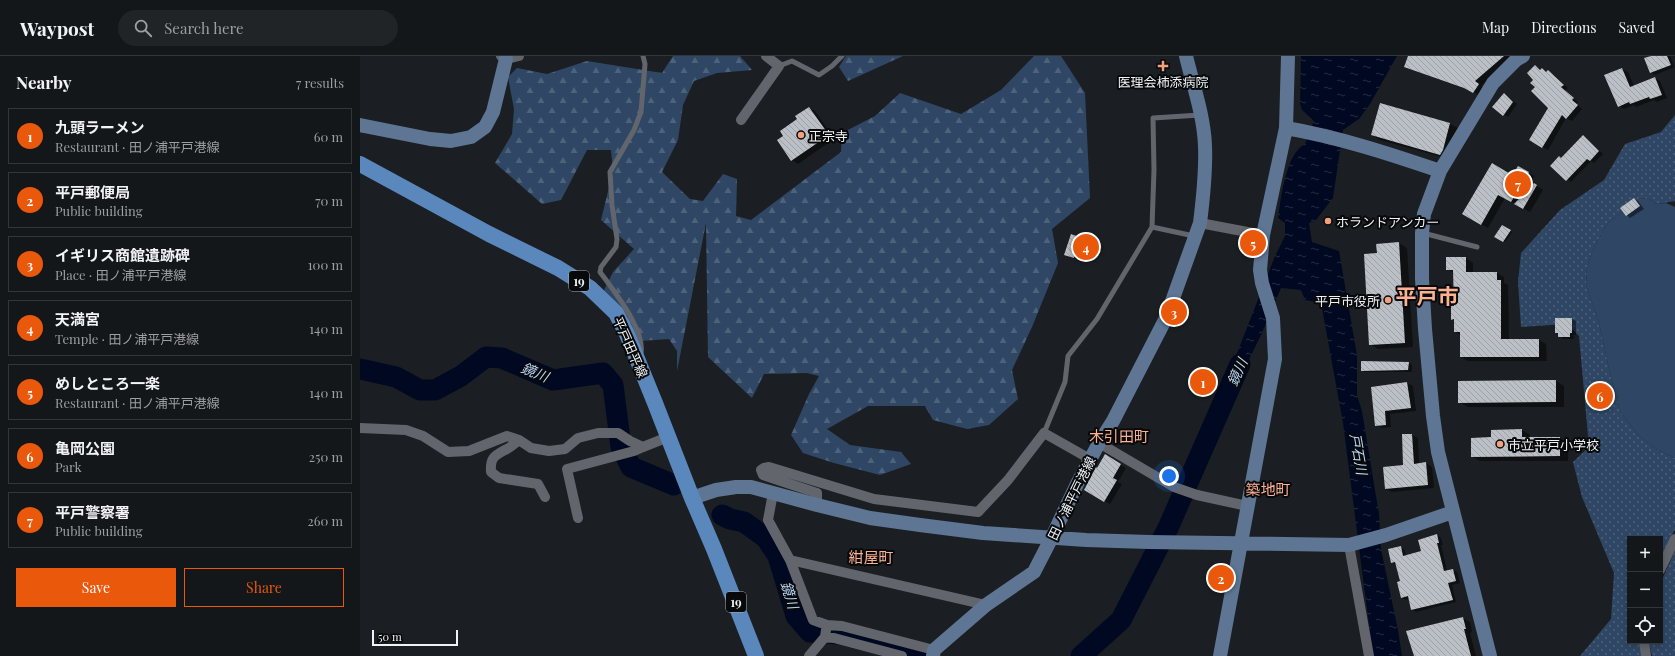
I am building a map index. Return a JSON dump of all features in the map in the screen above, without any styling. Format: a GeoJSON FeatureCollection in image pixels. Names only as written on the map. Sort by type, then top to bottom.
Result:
{"type":"FeatureCollection","features":[{"type":"Feature","properties":{"kind":"main road","name":"平戸田平線"},"geometry":{"type":"LineString","coordinates":[[360,164],[488,234],[558,268],[590,288],[616,313],[627,334],[756,656]]}},
{"type":"Feature","properties":{"kind":"street"},"geometry":{"type":"LineString","coordinates":[[741,120],[779,66],[766,56]]}},
{"type":"Feature","properties":{"kind":"street","name":"田ノ浦平戸港線"},"geometry":{"type":"LineString","coordinates":[[933,653],[986,605],[1034,572],[1077,484],[1099,442],[1113,421],[1166,318],[1197,229],[1205,146],[1201,115],[1186,56]]}},
{"type":"Feature","properties":{"kind":"street"},"geometry":{"type":"LineString","coordinates":[[1220,656],[1275,359],[1273,318],[1262,283],[1260,270],[1263,235],[1286,128],[1288,56]]}},
{"type":"Feature","properties":{"kind":"street"},"geometry":{"type":"LineString","coordinates":[[1490,656],[1438,452],[1433,416],[1422,279],[1422,233],[1424,214],[1440,171],[1493,83],[1516,60],[1523,56]]}},
{"type":"Feature","properties":{"kind":"street"},"geometry":{"type":"LineString","coordinates":[[360,125],[451,142],[471,137],[485,126],[493,112],[509,57]]}},
{"type":"Feature","properties":{"kind":"street"},"geometry":{"type":"LineString","coordinates":[[1286,128],[1309,132],[1440,171]]}},
{"type":"Feature","properties":{"kind":"street"},"geometry":{"type":"LineString","coordinates":[[1197,229],[1263,235]]}},
{"type":"Feature","properties":{"kind":"street"},"geometry":{"type":"LineString","coordinates":[[360,428],[406,430],[423,436],[448,452],[469,451],[507,436],[519,440],[531,448],[550,451],[565,449],[578,438],[598,433],[618,433],[630,441],[638,449]]}},
{"type":"Feature","properties":{"kind":"street"},"geometry":{"type":"LineString","coordinates":[[817,505],[817,493],[763,475],[761,470],[769,467],[874,499],[978,512],[1008,480],[1044,433],[1090,459]]}},
{"type":"Feature","properties":{"kind":"street"},"geometry":{"type":"LineString","coordinates":[[578,518],[566,470],[638,449],[668,436]]}},
{"type":"Feature","properties":{"kind":"street"},"geometry":{"type":"LineString","coordinates":[[519,440],[507,449],[495,454],[490,464],[491,472],[499,478],[538,484],[545,497]]}},
{"type":"Feature","properties":{"kind":"street"},"geometry":{"type":"LineString","coordinates":[[1099,442],[1174,487],[1197,495],[1247,506]]}},
{"type":"Feature","properties":{"kind":"street"},"geometry":{"type":"LineString","coordinates":[[692,498],[716,490],[736,487],[751,487],[870,518],[920,525],[983,533],[1086,540],[1149,542],[1349,545],[1453,512]]}},
{"type":"Feature","properties":{"kind":"street"},"geometry":{"type":"LineString","coordinates":[[773,493],[768,520],[790,560],[813,620],[834,638],[902,656]]}},
{"type":"Feature","properties":{"kind":"street"},"geometry":{"type":"LineString","coordinates":[[1663,564],[1675,539]]}},
{"type":"Feature","properties":{"kind":"street"},"geometry":{"type":"LineString","coordinates":[[1349,545],[1369,656]]}},
{"type":"Feature","properties":{"kind":"street"},"geometry":{"type":"LineString","coordinates":[[790,560],[986,605]]}},
{"type":"Feature","properties":{"kind":"street"},"geometry":{"type":"LineString","coordinates":[[809,656],[826,630],[842,626],[933,653]]}},
{"type":"Feature","properties":{"kind":"street"},"geometry":{"type":"LineString","coordinates":[[1644,644],[1646,656]]}},
{"type":"Feature","properties":{"kind":"lane"},"geometry":{"type":"LineString","coordinates":[[638,362],[643,351],[632,317],[600,272],[601,267],[616,247],[617,239],[612,205],[610,172],[634,130],[641,112],[645,64],[643,56]]}},
{"type":"Feature","properties":{"kind":"lane"},"geometry":{"type":"LineString","coordinates":[[779,66],[792,61],[819,75],[832,66],[842,56]]}},
{"type":"Feature","properties":{"kind":"lane"},"geometry":{"type":"LineString","coordinates":[[1044,433],[1065,382],[1068,356],[1097,319],[1152,227],[1154,170],[1153,118],[1201,115]]}},
{"type":"Feature","properties":{"kind":"lane"},"geometry":{"type":"LineString","coordinates":[[1152,227],[1197,229]]}},
{"type":"Feature","properties":{"kind":"lane"},"geometry":{"type":"LineString","coordinates":[[1422,233],[1477,247]]}},
{"type":"Feature","properties":{"kind":"green space"},"geometry":{"type":"Polygon","coordinates":[[[673,56],[740,56],[752,70],[717,73],[694,81],[683,105],[678,140],[662,172],[690,199],[703,201],[723,174],[737,179],[736,216],[751,220],[841,152],[842,133],[875,116],[900,93],[961,114],[1001,90],[1034,56],[1061,56],[1085,93],[1090,198],[1052,229],[1058,263],[1032,327],[1012,370],[1018,399],[989,425],[967,429],[933,420],[925,406],[868,406],[827,429],[850,445],[901,452],[911,464],[880,475],[803,453],[791,435],[809,394],[819,376],[807,373],[764,374],[752,398],[708,357],[706,223],[677,371],[677,351],[669,339],[640,341],[621,321],[604,290],[613,272],[634,249],[601,220],[613,171],[611,150],[587,150],[561,200],[542,204],[495,163],[512,134],[514,109],[508,77],[517,68],[547,74],[587,61],[662,73],[673,56]]]}},
{"type":"Feature","properties":{"kind":"green space"},"geometry":{"type":"Polygon","coordinates":[[[846,56],[903,56],[848,81],[839,67],[846,56]]]}},
{"type":"Feature","properties":{"kind":"green space"},"geometry":{"type":"Polygon","coordinates":[[[1675,115],[1675,201],[1657,204],[1649,199],[1640,198],[1608,223],[1595,245],[1587,266],[1586,285],[1599,323],[1611,378],[1621,413],[1638,435],[1657,450],[1675,458],[1675,529],[1663,554],[1663,536],[1627,536],[1627,644],[1640,644],[1641,656],[1580,656],[1611,619],[1614,573],[1582,497],[1573,462],[1589,447],[1579,336],[1567,324],[1521,327],[1518,282],[1521,253],[1560,210],[1604,180],[1625,144],[1661,132],[1675,115]]]}},
{"type":"Feature","properties":{"kind":"green space"},"geometry":{"type":"Polygon","coordinates":[[[1640,198],[1649,199],[1657,204],[1666,203],[1675,207],[1675,458],[1657,450],[1638,435],[1621,413],[1611,378],[1599,323],[1586,285],[1587,266],[1595,245],[1608,223],[1640,198]]]}},
{"type":"Feature","properties":{"kind":"green space"},"geometry":{"type":"Polygon","coordinates":[[[1675,551],[1675,656],[1652,656],[1650,644],[1663,644],[1663,577],[1675,551]]]}},
{"type":"Feature","properties":{"kind":"water","name":"戸石川"},"geometry":{"type":"Polygon","coordinates":[[[1301,56],[1397,56],[1370,104],[1359,119],[1343,130],[1333,198],[1316,220],[1309,223],[1312,242],[1339,251],[1357,355],[1357,395],[1362,411],[1379,514],[1381,549],[1402,656],[1373,656],[1343,423],[1321,303],[1305,300],[1301,290],[1281,288],[1261,335],[1234,390],[1223,389],[1275,256],[1285,236],[1285,223],[1278,218],[1286,177],[1293,157],[1305,144],[1314,121],[1302,110],[1300,103],[1301,56]]]}},
{"type":"Feature","properties":{"kind":"building"},"geometry":{"type":"Polygon","coordinates":[[[1408,56],[1504,56],[1475,81],[1479,84],[1473,93],[1464,88],[1404,67],[1408,56]]]}},
{"type":"Feature","properties":{"kind":"building"},"geometry":{"type":"Polygon","coordinates":[[[1651,56],[1667,56],[1671,65],[1650,73],[1644,58],[1651,56]]]}},
{"type":"Feature","properties":{"kind":"building"},"geometry":{"type":"Polygon","coordinates":[[[1535,65],[1540,70],[1542,68],[1546,72],[1548,70],[1564,85],[1561,87],[1574,98],[1572,100],[1578,105],[1566,119],[1562,115],[1542,148],[1529,140],[1548,108],[1531,91],[1535,87],[1530,83],[1533,80],[1527,73],[1535,65]]]}},
{"type":"Feature","properties":{"kind":"building"},"geometry":{"type":"Polygon","coordinates":[[[1622,68],[1630,87],[1655,77],[1662,95],[1650,99],[1649,97],[1630,104],[1629,102],[1618,107],[1604,75],[1622,68]]]}},
{"type":"Feature","properties":{"kind":"building"},"geometry":{"type":"Polygon","coordinates":[[[1504,93],[1513,102],[1503,116],[1492,107],[1504,93]]]}},
{"type":"Feature","properties":{"kind":"building"},"geometry":{"type":"Polygon","coordinates":[[[1380,103],[1450,123],[1443,150],[1440,155],[1371,135],[1380,103]]]}},
{"type":"Feature","properties":{"kind":"building"},"geometry":{"type":"Polygon","coordinates":[[[809,107],[829,135],[791,161],[777,140],[783,136],[780,131],[797,119],[795,116],[809,107]]]}},
{"type":"Feature","properties":{"kind":"building"},"geometry":{"type":"Polygon","coordinates":[[[1583,135],[1599,151],[1590,161],[1587,159],[1566,181],[1550,166],[1559,156],[1561,158],[1583,135]]]}},
{"type":"Feature","properties":{"kind":"building"},"geometry":{"type":"Polygon","coordinates":[[[1492,163],[1512,175],[1518,166],[1529,172],[1511,202],[1498,195],[1481,225],[1462,214],[1492,163]]]}},
{"type":"Feature","properties":{"kind":"building"},"geometry":{"type":"Polygon","coordinates":[[[1534,183],[1537,185],[1523,209],[1514,204],[1534,183]]]}},
{"type":"Feature","properties":{"kind":"building"},"geometry":{"type":"Polygon","coordinates":[[[1634,198],[1640,206],[1626,216],[1620,208],[1634,198]]]}},
{"type":"Feature","properties":{"kind":"building"},"geometry":{"type":"Polygon","coordinates":[[[1502,225],[1511,230],[1503,242],[1494,237],[1502,225]]]}},
{"type":"Feature","properties":{"kind":"building"},"geometry":{"type":"Polygon","coordinates":[[[1071,234],[1082,238],[1074,258],[1064,255],[1071,234]]]}},
{"type":"Feature","properties":{"kind":"building"},"geometry":{"type":"Polygon","coordinates":[[[1399,242],[1405,343],[1369,345],[1364,254],[1377,253],[1376,244],[1399,242]]]}},
{"type":"Feature","properties":{"kind":"building"},"geometry":{"type":"Polygon","coordinates":[[[1446,257],[1466,257],[1466,272],[1497,272],[1497,280],[1501,280],[1501,339],[1539,339],[1539,357],[1460,357],[1460,332],[1454,332],[1454,319],[1451,320],[1451,306],[1454,306],[1453,270],[1446,270],[1446,257]]]}},
{"type":"Feature","properties":{"kind":"building"},"geometry":{"type":"Polygon","coordinates":[[[1555,318],[1572,318],[1572,333],[1570,333],[1570,337],[1558,337],[1558,333],[1555,333],[1555,318]]]}},
{"type":"Feature","properties":{"kind":"building"},"geometry":{"type":"Polygon","coordinates":[[[1361,361],[1409,362],[1408,370],[1361,371],[1361,361]]]}},
{"type":"Feature","properties":{"kind":"building"},"geometry":{"type":"Polygon","coordinates":[[[1556,380],[1556,402],[1458,403],[1458,381],[1556,380]]]}},
{"type":"Feature","properties":{"kind":"building"},"geometry":{"type":"Polygon","coordinates":[[[1407,382],[1411,408],[1385,411],[1386,425],[1375,426],[1371,387],[1407,382]]]}},
{"type":"Feature","properties":{"kind":"building"},"geometry":{"type":"Polygon","coordinates":[[[1522,429],[1522,437],[1560,437],[1560,456],[1471,457],[1471,438],[1491,437],[1491,430],[1522,429]]]}},
{"type":"Feature","properties":{"kind":"building"},"geometry":{"type":"Polygon","coordinates":[[[1402,434],[1412,434],[1414,464],[1426,462],[1428,485],[1385,489],[1383,467],[1403,465],[1402,434]]]}},
{"type":"Feature","properties":{"kind":"building"},"geometry":{"type":"Polygon","coordinates":[[[1105,454],[1121,464],[1113,478],[1117,480],[1104,502],[1084,490],[1096,467],[1097,468],[1105,454]]]}},
{"type":"Feature","properties":{"kind":"building"},"geometry":{"type":"Polygon","coordinates":[[[1437,534],[1439,543],[1437,543],[1444,571],[1453,569],[1456,581],[1448,583],[1453,600],[1411,610],[1408,596],[1401,598],[1397,582],[1400,581],[1395,562],[1391,563],[1388,549],[1401,546],[1403,556],[1421,551],[1418,540],[1437,534]]]}},
{"type":"Feature","properties":{"kind":"building"},"geometry":{"type":"Polygon","coordinates":[[[1463,617],[1466,629],[1464,629],[1471,656],[1414,656],[1406,631],[1463,617]]]}},
{"type":"Feature","properties":{"kind":"waterway","name":"鏡川"},"geometry":{"type":"LineString","coordinates":[[360,369],[396,377],[420,390],[435,390],[461,376],[486,357],[502,358],[553,380],[603,373],[613,385],[621,447],[631,467],[674,485]]}},
{"type":"Feature","properties":{"kind":"waterway","name":"鏡川"},"geometry":{"type":"LineString","coordinates":[[1081,656],[1121,620],[1168,528],[1240,364]]}},
{"type":"Feature","properties":{"kind":"waterway","name":"鏡川"},"geometry":{"type":"LineString","coordinates":[[722,515],[730,519],[744,522],[766,538],[778,556],[796,616],[810,632],[840,634],[925,656]]}},
{"type":"Feature","properties":{"kind":"place","name":"医理会柿添病院"},"geometry":{"type":"Point","coordinates":[1163,66]}},
{"type":"Feature","properties":{"kind":"place","name":"正宗寺"},"geometry":{"type":"Point","coordinates":[801,135]}},
{"type":"Feature","properties":{"kind":"place","name":"平戸警察署"},"geometry":{"type":"Point","coordinates":[1518,184]}},
{"type":"Feature","properties":{"kind":"place","name":"ホランドアンカー"},"geometry":{"type":"Point","coordinates":[1328,221]}},
{"type":"Feature","properties":{"kind":"place","name":"めしところ一楽"},"geometry":{"type":"Point","coordinates":[1253,243]}},
{"type":"Feature","properties":{"kind":"place","name":"天満宮"},"geometry":{"type":"Point","coordinates":[1086,247]}},
{"type":"Feature","properties":{"kind":"place","name":"平戸市役所"},"geometry":{"type":"Point","coordinates":[1388,300]}},
{"type":"Feature","properties":{"kind":"place","name":"イギリス商館遺跡碑"},"geometry":{"type":"Point","coordinates":[1174,312]}},
{"type":"Feature","properties":{"kind":"place","name":"九頭ラーメン"},"geometry":{"type":"Point","coordinates":[1203,382]}},
{"type":"Feature","properties":{"kind":"place","name":"亀岡公園"},"geometry":{"type":"Point","coordinates":[1600,396]}},
{"type":"Feature","properties":{"kind":"place","name":"市立平戸小学校"},"geometry":{"type":"Point","coordinates":[1500,444]}},
{"type":"Feature","properties":{"kind":"place","name":"平戸郵便局"},"geometry":{"type":"Point","coordinates":[1221,578]}},
{"type":"Feature","properties":{"kind":"district","name":"平戸市"},"geometry":{"type":"Point","coordinates":[1427,295]}},
{"type":"Feature","properties":{"kind":"district","name":"木引田町"},"geometry":{"type":"Point","coordinates":[1119,436]}},
{"type":"Feature","properties":{"kind":"district","name":"築地町"},"geometry":{"type":"Point","coordinates":[1268,489]}},
{"type":"Feature","properties":{"kind":"district","name":"紺屋町"},"geometry":{"type":"Point","coordinates":[871,557]}}]}
